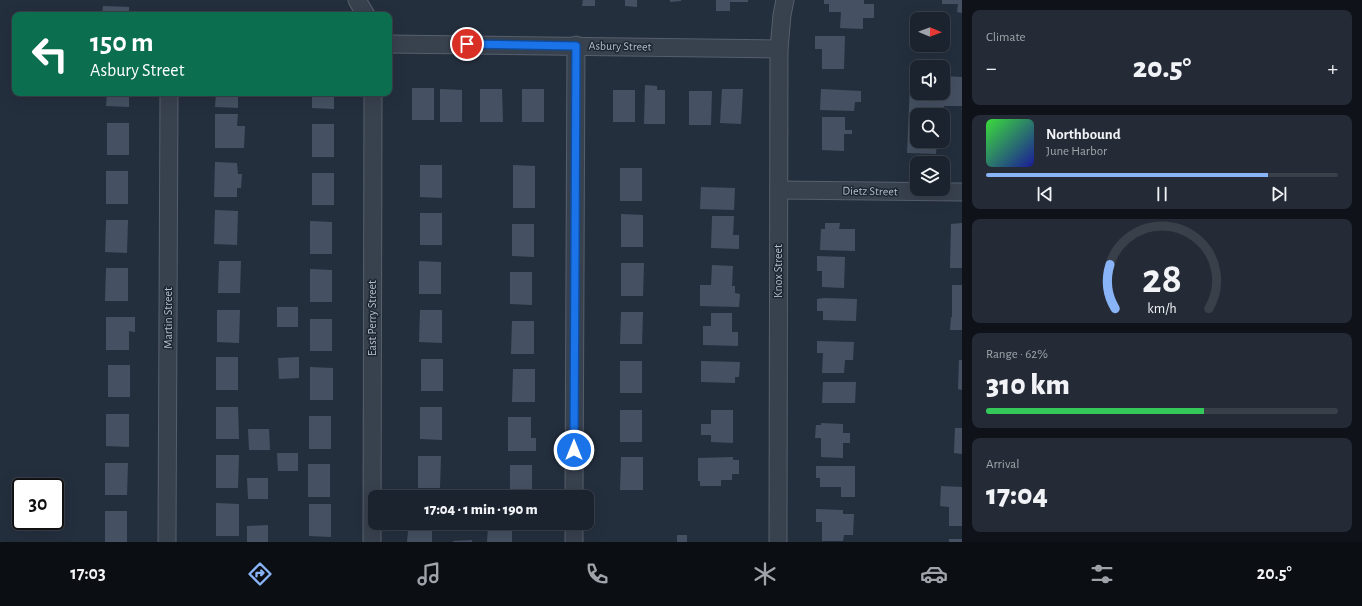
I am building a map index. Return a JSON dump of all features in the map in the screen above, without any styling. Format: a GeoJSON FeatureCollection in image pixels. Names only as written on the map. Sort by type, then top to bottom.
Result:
{"type":"FeatureCollection","features":[{"type":"Feature","properties":{"kind":"street"},"geometry":{"type":"LineString","coordinates":[[357,0],[364,12]]}},
{"type":"Feature","properties":{"kind":"street","name":"Knox Street"},"geometry":{"type":"LineString","coordinates":[[778,542],[779,49],[785,0]]}},
{"type":"Feature","properties":{"kind":"street","name":"Asbury Street"},"geometry":{"type":"LineString","coordinates":[[392,44],[779,49]]}},
{"type":"Feature","properties":{"kind":"street"},"geometry":{"type":"LineString","coordinates":[[574,490],[576,46]]}},
{"type":"Feature","properties":{"kind":"street","name":"Martin Street"},"geometry":{"type":"LineString","coordinates":[[167,542],[169,96]]}},
{"type":"Feature","properties":{"kind":"street","name":"East Perry Street"},"geometry":{"type":"LineString","coordinates":[[372,542],[373,96]]}},
{"type":"Feature","properties":{"kind":"street","name":"Dietz Street"},"geometry":{"type":"LineString","coordinates":[[779,190],[962,192]]}},
{"type":"Feature","properties":{"kind":"street"},"geometry":{"type":"LineString","coordinates":[[574,530],[574,542]]}},
{"type":"Feature","properties":{"kind":"building"},"geometry":{"type":"Polygon","coordinates":[[[583,0],[595,0],[595,6],[582,6],[583,0]]]}},
{"type":"Feature","properties":{"kind":"building"},"geometry":{"type":"Polygon","coordinates":[[[625,0],[637,0],[637,7],[625,6],[625,0]]]}},
{"type":"Feature","properties":{"kind":"building"},"geometry":{"type":"Polygon","coordinates":[[[670,0],[681,0],[681,1],[670,2],[670,0]]]}},
{"type":"Feature","properties":{"kind":"building"},"geometry":{"type":"Polygon","coordinates":[[[716,0],[748,0],[748,2],[730,2],[730,11],[716,11],[716,0]]]}},
{"type":"Feature","properties":{"kind":"building"},"geometry":{"type":"Polygon","coordinates":[[[824,0],[864,0],[864,4],[874,4],[874,18],[863,18],[863,29],[840,28],[841,12],[829,12],[829,4],[824,4],[824,0]]]}},
{"type":"Feature","properties":{"kind":"building"},"geometry":{"type":"Polygon","coordinates":[[[942,0],[962,0],[962,13],[957,12],[958,4],[942,4],[942,0]]]}},
{"type":"Feature","properties":{"kind":"building"},"geometry":{"type":"Polygon","coordinates":[[[103,6],[129,7],[129,12],[102,12],[103,6]]]}},
{"type":"Feature","properties":{"kind":"building"},"geometry":{"type":"Polygon","coordinates":[[[815,36],[845,36],[844,69],[822,69],[822,49],[815,49],[815,36]]]}},
{"type":"Feature","properties":{"kind":"building"},"geometry":{"type":"Polygon","coordinates":[[[950,76],[962,77],[962,106],[944,106],[944,108],[910,108],[910,148],[936,148],[936,154],[907,153],[910,83],[910,100],[950,100],[950,76]]]}},
{"type":"Feature","properties":{"kind":"building"},"geometry":{"type":"Polygon","coordinates":[[[645,85],[657,86],[657,90],[665,90],[665,124],[644,124],[645,85]]]}},
{"type":"Feature","properties":{"kind":"building"},"geometry":{"type":"Polygon","coordinates":[[[412,88],[434,88],[434,120],[412,120],[412,88]]]}},
{"type":"Feature","properties":{"kind":"building"},"geometry":{"type":"Polygon","coordinates":[[[440,89],[462,90],[462,122],[440,122],[440,89]]]}},
{"type":"Feature","properties":{"kind":"building"},"geometry":{"type":"Polygon","coordinates":[[[480,89],[502,89],[503,122],[480,122],[480,89]]]}},
{"type":"Feature","properties":{"kind":"building"},"geometry":{"type":"Polygon","coordinates":[[[522,89],[544,89],[544,122],[522,122],[522,89]]]}},
{"type":"Feature","properties":{"kind":"building"},"geometry":{"type":"Polygon","coordinates":[[[722,89],[743,89],[741,124],[720,123],[722,89]]]}},
{"type":"Feature","properties":{"kind":"building"},"geometry":{"type":"Polygon","coordinates":[[[821,89],[861,91],[861,102],[855,102],[854,111],[820,110],[821,89]]]}},
{"type":"Feature","properties":{"kind":"building"},"geometry":{"type":"Polygon","coordinates":[[[613,90],[635,90],[635,122],[613,122],[613,90]]]}},
{"type":"Feature","properties":{"kind":"building"},"geometry":{"type":"Polygon","coordinates":[[[689,91],[712,91],[711,125],[689,125],[689,91]]]}},
{"type":"Feature","properties":{"kind":"building"},"geometry":{"type":"Polygon","coordinates":[[[107,96],[129,96],[129,107],[106,106],[107,96]]]}},
{"type":"Feature","properties":{"kind":"building"},"geometry":{"type":"Polygon","coordinates":[[[216,96],[238,96],[238,108],[215,107],[216,96]]]}},
{"type":"Feature","properties":{"kind":"building"},"geometry":{"type":"Polygon","coordinates":[[[312,96],[334,96],[334,109],[312,108],[312,96]]]}},
{"type":"Feature","properties":{"kind":"building"},"geometry":{"type":"Polygon","coordinates":[[[215,114],[238,114],[237,126],[245,126],[244,148],[215,148],[215,114]]]}},
{"type":"Feature","properties":{"kind":"building"},"geometry":{"type":"Polygon","coordinates":[[[822,117],[845,117],[845,130],[852,130],[852,134],[844,134],[844,151],[822,150],[822,117]]]}},
{"type":"Feature","properties":{"kind":"building"},"geometry":{"type":"Polygon","coordinates":[[[107,123],[129,123],[129,155],[107,155],[107,123]]]}},
{"type":"Feature","properties":{"kind":"building"},"geometry":{"type":"Polygon","coordinates":[[[312,124],[334,124],[334,157],[312,157],[312,124]]]}},
{"type":"Feature","properties":{"kind":"building"},"geometry":{"type":"Polygon","coordinates":[[[215,162],[237,163],[238,174],[242,174],[241,188],[237,188],[237,197],[214,197],[215,162]]]}},
{"type":"Feature","properties":{"kind":"building"},"geometry":{"type":"Polygon","coordinates":[[[420,165],[442,165],[442,198],[420,197],[420,165]]]}},
{"type":"Feature","properties":{"kind":"building"},"geometry":{"type":"Polygon","coordinates":[[[513,165],[535,166],[535,208],[513,208],[513,165]]]}},
{"type":"Feature","properties":{"kind":"building"},"geometry":{"type":"Polygon","coordinates":[[[620,168],[642,168],[642,201],[620,201],[620,168]]]}},
{"type":"Feature","properties":{"kind":"building"},"geometry":{"type":"Polygon","coordinates":[[[106,171],[128,171],[128,204],[106,204],[106,171]]]}},
{"type":"Feature","properties":{"kind":"building"},"geometry":{"type":"Polygon","coordinates":[[[312,173],[334,173],[334,205],[312,205],[312,173]]]}},
{"type":"Feature","properties":{"kind":"building"},"geometry":{"type":"Polygon","coordinates":[[[701,187],[735,188],[734,210],[700,209],[701,187]]]}},
{"type":"Feature","properties":{"kind":"building"},"geometry":{"type":"Polygon","coordinates":[[[215,210],[238,211],[237,245],[214,244],[215,210]]]}},
{"type":"Feature","properties":{"kind":"building"},"geometry":{"type":"Polygon","coordinates":[[[420,213],[442,213],[442,245],[420,245],[420,213]]]}},
{"type":"Feature","properties":{"kind":"building"},"geometry":{"type":"Polygon","coordinates":[[[621,214],[643,215],[643,247],[621,247],[621,214]]]}},
{"type":"Feature","properties":{"kind":"building"},"geometry":{"type":"Polygon","coordinates":[[[712,216],[734,216],[733,235],[739,235],[739,249],[711,248],[712,216]]]}},
{"type":"Feature","properties":{"kind":"building"},"geometry":{"type":"Polygon","coordinates":[[[106,220],[128,220],[127,253],[105,252],[106,220]]]}},
{"type":"Feature","properties":{"kind":"building"},"geometry":{"type":"Polygon","coordinates":[[[310,221],[332,222],[332,254],[310,254],[310,221]]]}},
{"type":"Feature","properties":{"kind":"building"},"geometry":{"type":"Polygon","coordinates":[[[825,223],[840,223],[839,229],[855,229],[855,251],[820,250],[821,229],[825,229],[825,223]]]}},
{"type":"Feature","properties":{"kind":"building"},"geometry":{"type":"Polygon","coordinates":[[[962,223],[962,268],[950,268],[951,224],[962,223]]]}},
{"type":"Feature","properties":{"kind":"building"},"geometry":{"type":"Polygon","coordinates":[[[512,224],[534,224],[534,257],[512,256],[512,224]]]}},
{"type":"Feature","properties":{"kind":"building"},"geometry":{"type":"Polygon","coordinates":[[[817,256],[845,257],[844,288],[822,287],[822,271],[817,271],[817,256]]]}},
{"type":"Feature","properties":{"kind":"building"},"geometry":{"type":"Polygon","coordinates":[[[219,261],[241,261],[240,293],[218,293],[219,261]]]}},
{"type":"Feature","properties":{"kind":"building"},"geometry":{"type":"Polygon","coordinates":[[[419,261],[441,262],[441,294],[419,294],[419,261]]]}},
{"type":"Feature","properties":{"kind":"building"},"geometry":{"type":"Polygon","coordinates":[[[621,263],[644,263],[643,296],[621,296],[621,263]]]}},
{"type":"Feature","properties":{"kind":"building"},"geometry":{"type":"Polygon","coordinates":[[[712,265],[733,266],[732,286],[735,286],[735,293],[740,294],[739,307],[700,306],[700,285],[711,285],[712,265]]]}},
{"type":"Feature","properties":{"kind":"building"},"geometry":{"type":"Polygon","coordinates":[[[106,268],[128,268],[128,301],[105,301],[106,268]]]}},
{"type":"Feature","properties":{"kind":"building"},"geometry":{"type":"Polygon","coordinates":[[[310,269],[332,270],[332,302],[310,302],[310,269]]]}},
{"type":"Feature","properties":{"kind":"building"},"geometry":{"type":"Polygon","coordinates":[[[510,272],[532,272],[532,305],[510,304],[510,272]]]}},
{"type":"Feature","properties":{"kind":"building"},"geometry":{"type":"Polygon","coordinates":[[[952,285],[962,285],[962,330],[950,330],[952,317],[952,285]]]}},
{"type":"Feature","properties":{"kind":"building"},"geometry":{"type":"Polygon","coordinates":[[[817,299],[857,299],[856,321],[823,320],[823,311],[817,311],[817,299]]]}},
{"type":"Feature","properties":{"kind":"building"},"geometry":{"type":"Polygon","coordinates":[[[277,307],[298,307],[298,327],[277,327],[277,307]]]}},
{"type":"Feature","properties":{"kind":"building"},"geometry":{"type":"Polygon","coordinates":[[[217,310],[240,310],[239,343],[217,342],[217,310]]]}},
{"type":"Feature","properties":{"kind":"building"},"geometry":{"type":"Polygon","coordinates":[[[420,310],[442,310],[442,343],[419,342],[420,310]]]}},
{"type":"Feature","properties":{"kind":"building"},"geometry":{"type":"Polygon","coordinates":[[[621,312],[643,312],[642,344],[620,344],[621,312]]]}},
{"type":"Feature","properties":{"kind":"building"},"geometry":{"type":"Polygon","coordinates":[[[711,313],[732,313],[732,332],[738,332],[738,346],[703,345],[703,326],[711,326],[711,313]]]}},
{"type":"Feature","properties":{"kind":"building"},"geometry":{"type":"Polygon","coordinates":[[[106,317],[135,317],[135,332],[129,331],[129,350],[106,350],[106,317]]]}},
{"type":"Feature","properties":{"kind":"building"},"geometry":{"type":"Polygon","coordinates":[[[310,319],[332,319],[332,351],[310,351],[310,319]]]}},
{"type":"Feature","properties":{"kind":"building"},"geometry":{"type":"Polygon","coordinates":[[[512,321],[534,321],[534,354],[511,354],[512,321]]]}},
{"type":"Feature","properties":{"kind":"building"},"geometry":{"type":"Polygon","coordinates":[[[817,341],[854,342],[853,360],[845,360],[844,373],[822,373],[823,353],[817,353],[817,341]]]}},
{"type":"Feature","properties":{"kind":"building"},"geometry":{"type":"Polygon","coordinates":[[[216,357],[238,357],[238,390],[216,390],[216,357]]]}},
{"type":"Feature","properties":{"kind":"building"},"geometry":{"type":"Polygon","coordinates":[[[299,357],[299,378],[279,379],[278,358],[299,357]]]}},
{"type":"Feature","properties":{"kind":"building"},"geometry":{"type":"Polygon","coordinates":[[[421,359],[443,359],[443,391],[421,391],[421,359]]]}},
{"type":"Feature","properties":{"kind":"building"},"geometry":{"type":"Polygon","coordinates":[[[959,360],[962,360],[962,390],[958,389],[959,360]]]}},
{"type":"Feature","properties":{"kind":"building"},"geometry":{"type":"Polygon","coordinates":[[[620,361],[642,361],[642,393],[620,393],[620,361]]]}},
{"type":"Feature","properties":{"kind":"building"},"geometry":{"type":"Polygon","coordinates":[[[701,361],[740,362],[739,377],[735,377],[735,383],[701,382],[701,361]]]}},
{"type":"Feature","properties":{"kind":"building"},"geometry":{"type":"Polygon","coordinates":[[[108,365],[130,365],[130,397],[108,397],[108,365]]]}},
{"type":"Feature","properties":{"kind":"building"},"geometry":{"type":"Polygon","coordinates":[[[310,367],[333,368],[333,400],[310,400],[310,367]]]}},
{"type":"Feature","properties":{"kind":"building"},"geometry":{"type":"Polygon","coordinates":[[[513,369],[535,369],[535,402],[512,402],[513,369]]]}},
{"type":"Feature","properties":{"kind":"building"},"geometry":{"type":"Polygon","coordinates":[[[823,382],[856,382],[855,403],[822,403],[823,382]]]}},
{"type":"Feature","properties":{"kind":"building"},"geometry":{"type":"Polygon","coordinates":[[[216,407],[238,407],[239,439],[216,439],[216,407]]]}},
{"type":"Feature","properties":{"kind":"building"},"geometry":{"type":"Polygon","coordinates":[[[420,407],[442,407],[442,440],[420,439],[420,407]]]}},
{"type":"Feature","properties":{"kind":"building"},"geometry":{"type":"Polygon","coordinates":[[[620,410],[642,410],[642,442],[620,442],[620,410]]]}},
{"type":"Feature","properties":{"kind":"building"},"geometry":{"type":"Polygon","coordinates":[[[711,410],[733,410],[733,443],[711,442],[711,435],[701,435],[701,424],[711,424],[711,410]]]}},
{"type":"Feature","properties":{"kind":"building"},"geometry":{"type":"Polygon","coordinates":[[[106,414],[129,414],[129,447],[106,446],[106,414]]]}},
{"type":"Feature","properties":{"kind":"building"},"geometry":{"type":"Polygon","coordinates":[[[309,416],[331,416],[331,449],[309,449],[309,416]]]}},
{"type":"Feature","properties":{"kind":"building"},"geometry":{"type":"Polygon","coordinates":[[[508,417],[531,417],[531,438],[536,438],[536,451],[508,451],[508,417]]]}},
{"type":"Feature","properties":{"kind":"building"},"geometry":{"type":"Polygon","coordinates":[[[821,423],[843,424],[843,433],[850,433],[850,443],[843,443],[843,458],[821,457],[821,438],[815,438],[816,425],[821,425],[821,423]]]}},
{"type":"Feature","properties":{"kind":"building"},"geometry":{"type":"Polygon","coordinates":[[[955,428],[962,428],[962,454],[954,453],[955,428]]]}},
{"type":"Feature","properties":{"kind":"building"},"geometry":{"type":"Polygon","coordinates":[[[248,429],[269,429],[270,450],[249,450],[248,429]]]}},
{"type":"Feature","properties":{"kind":"building"},"geometry":{"type":"Polygon","coordinates":[[[277,453],[298,453],[298,471],[278,471],[277,453]]]}},
{"type":"Feature","properties":{"kind":"building"},"geometry":{"type":"Polygon","coordinates":[[[216,455],[239,455],[238,488],[216,488],[216,455]]]}},
{"type":"Feature","properties":{"kind":"building"},"geometry":{"type":"Polygon","coordinates":[[[418,456],[441,456],[440,488],[418,488],[418,456]]]}},
{"type":"Feature","properties":{"kind":"building"},"geometry":{"type":"Polygon","coordinates":[[[621,457],[643,457],[643,490],[620,490],[621,457]]]}},
{"type":"Feature","properties":{"kind":"building"},"geometry":{"type":"Polygon","coordinates":[[[733,457],[733,460],[739,460],[739,474],[732,474],[732,480],[721,480],[721,486],[700,486],[700,481],[698,481],[698,458],[733,457]]]}},
{"type":"Feature","properties":{"kind":"building"},"geometry":{"type":"Polygon","coordinates":[[[105,463],[128,463],[127,495],[105,495],[105,463]]]}},
{"type":"Feature","properties":{"kind":"building"},"geometry":{"type":"Polygon","coordinates":[[[308,464],[330,464],[330,497],[308,497],[308,464]]]}},
{"type":"Feature","properties":{"kind":"building"},"geometry":{"type":"Polygon","coordinates":[[[510,465],[532,465],[532,490],[510,490],[510,465]]]}},
{"type":"Feature","properties":{"kind":"building"},"geometry":{"type":"Polygon","coordinates":[[[816,466],[855,466],[855,497],[841,497],[841,487],[820,487],[820,478],[816,478],[816,466]]]}},
{"type":"Feature","properties":{"kind":"building"},"geometry":{"type":"Polygon","coordinates":[[[247,478],[268,478],[268,499],[248,499],[247,478]]]}},
{"type":"Feature","properties":{"kind":"building"},"geometry":{"type":"Polygon","coordinates":[[[941,486],[962,487],[962,526],[949,526],[949,507],[940,506],[941,486]]]}},
{"type":"Feature","properties":{"kind":"building"},"geometry":{"type":"Polygon","coordinates":[[[216,503],[239,504],[239,536],[216,536],[216,503]]]}},
{"type":"Feature","properties":{"kind":"building"},"geometry":{"type":"Polygon","coordinates":[[[309,504],[331,504],[331,537],[309,536],[309,504]]]}},
{"type":"Feature","properties":{"kind":"building"},"geometry":{"type":"Polygon","coordinates":[[[816,509],[843,510],[843,514],[854,514],[853,535],[844,535],[843,541],[822,541],[822,522],[816,522],[816,509]]]}},
{"type":"Feature","properties":{"kind":"building"},"geometry":{"type":"Polygon","coordinates":[[[105,511],[127,511],[127,542],[105,542],[105,511]]]}},
{"type":"Feature","properties":{"kind":"building"},"geometry":{"type":"Polygon","coordinates":[[[268,525],[268,542],[247,542],[247,526],[268,525]]]}},
{"type":"Feature","properties":{"kind":"building"},"geometry":{"type":"Polygon","coordinates":[[[488,530],[512,530],[512,542],[487,542],[488,530]]]}},
{"type":"Feature","properties":{"kind":"building"},"geometry":{"type":"Polygon","coordinates":[[[408,531],[432,531],[432,542],[407,542],[408,531]]]}},
{"type":"Feature","properties":{"kind":"building"},"geometry":{"type":"Polygon","coordinates":[[[677,535],[687,535],[687,542],[677,542],[677,535]]]}},
{"type":"Feature","properties":{"kind":"building"},"geometry":{"type":"Polygon","coordinates":[[[949,539],[962,539],[962,542],[949,542],[949,539]]]}},
{"type":"Feature","properties":{"kind":"building"},"geometry":{"type":"Polygon","coordinates":[[[472,540],[472,542],[453,542],[453,541],[472,540]]]}},
{"type":"Feature","properties":{"kind":"route"},"geometry":{"type":"LineString","coordinates":[[467,44],[576,46],[574,450]]}}]}
